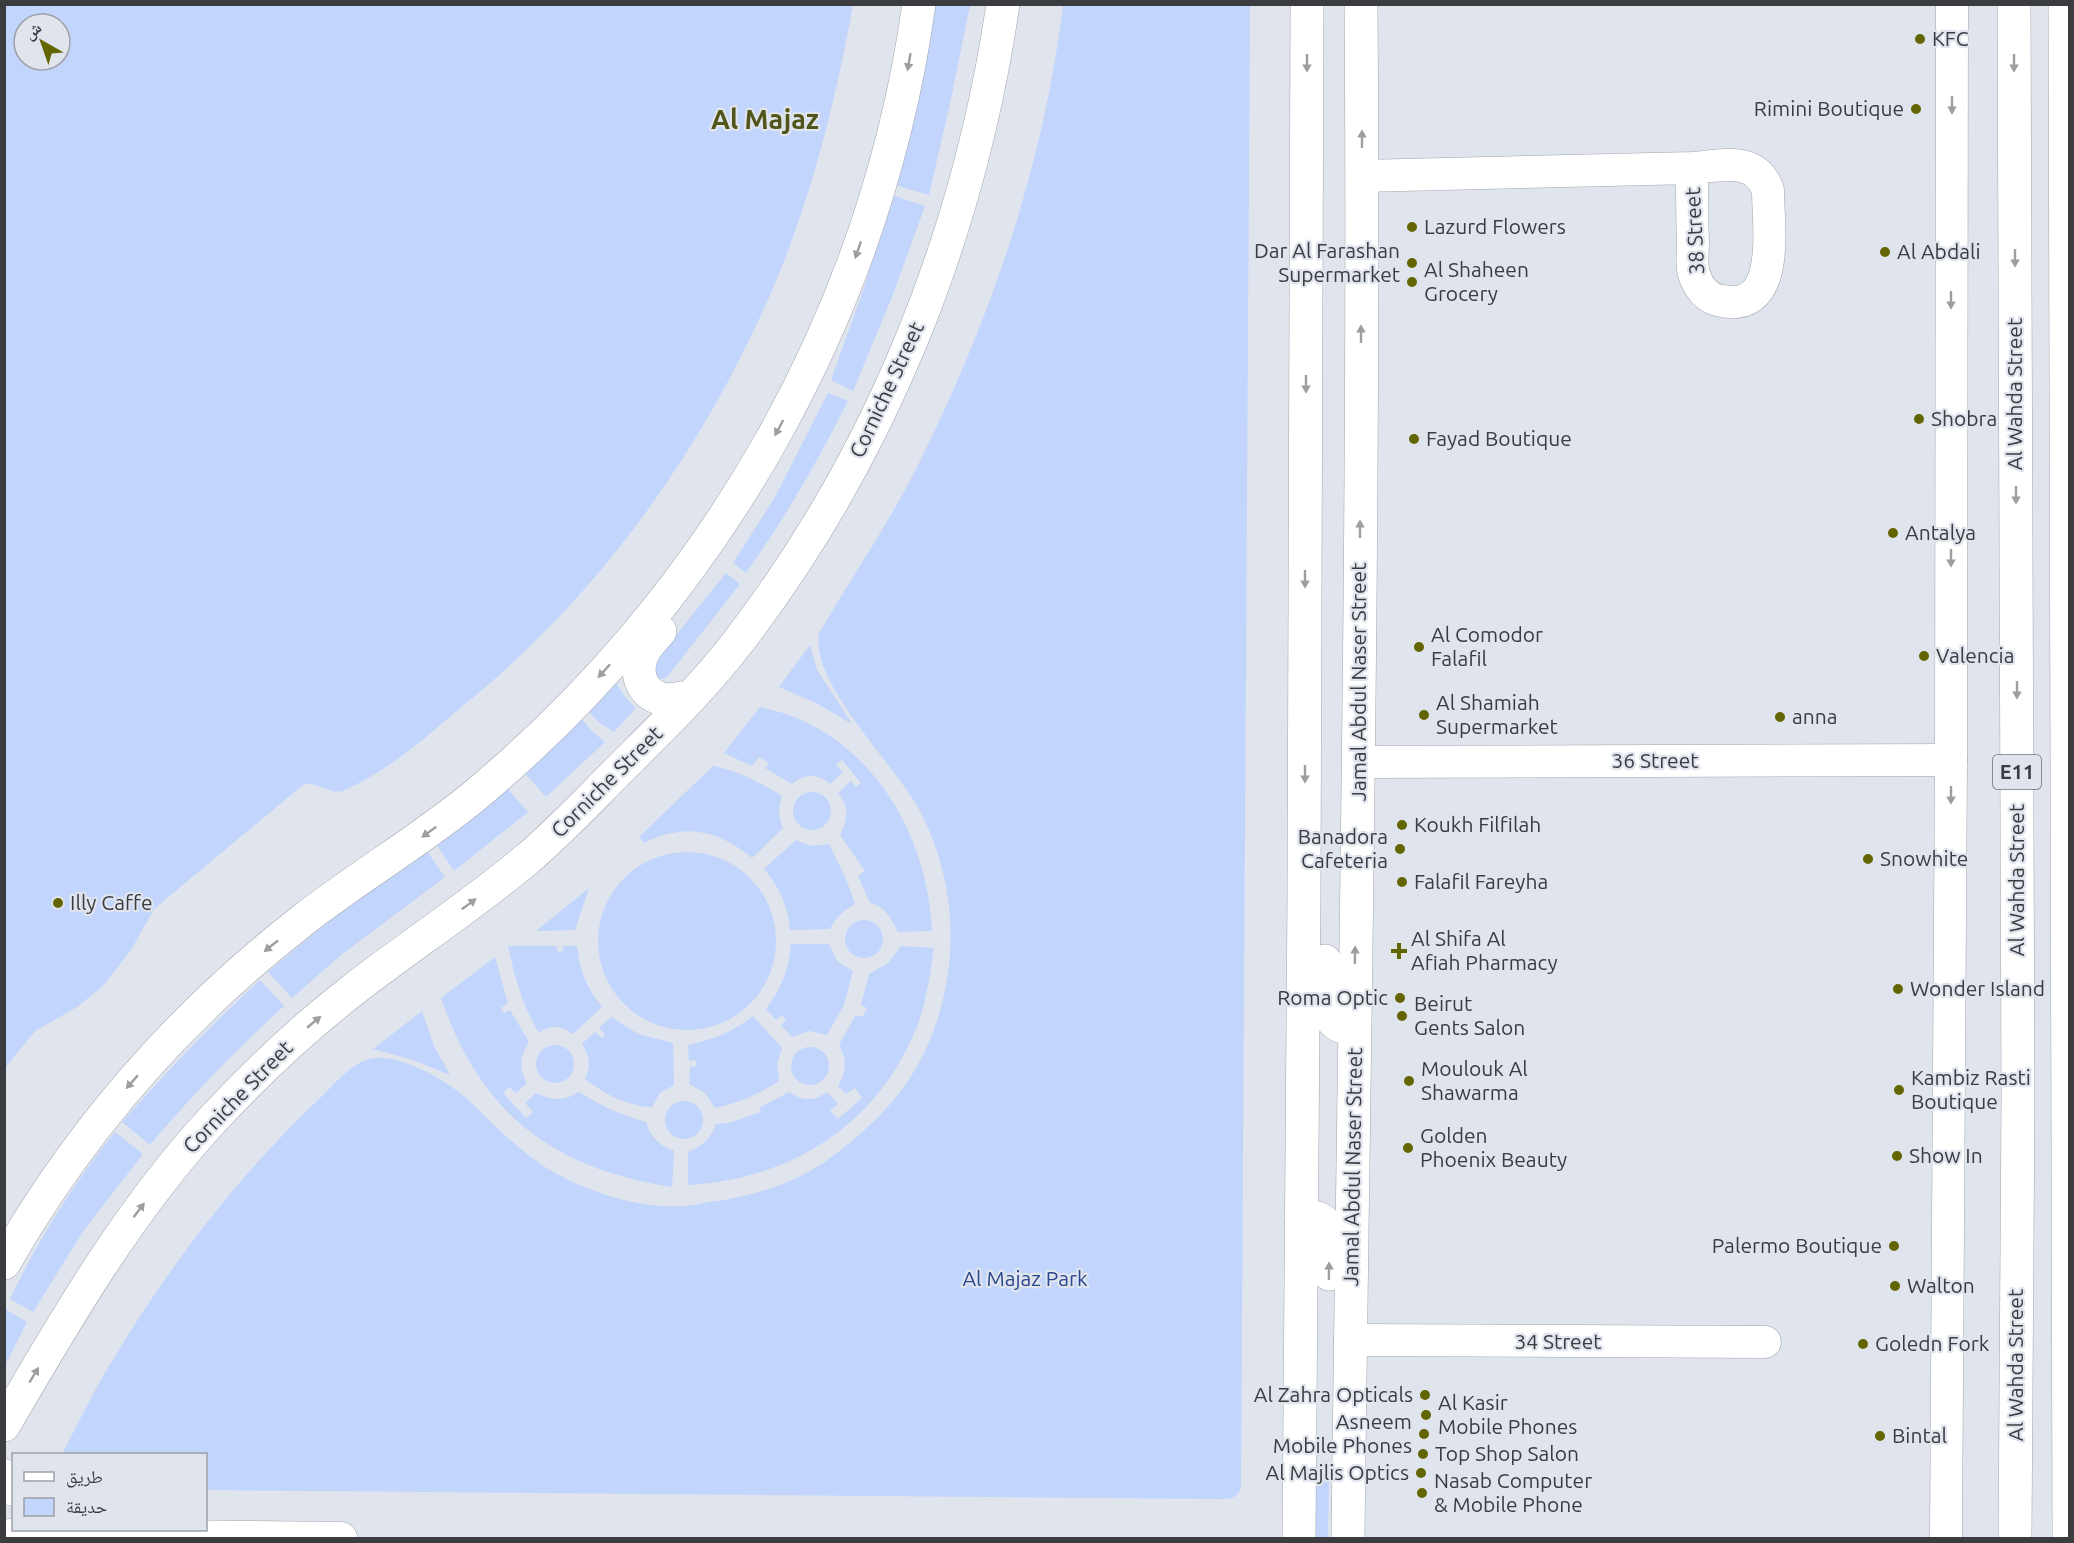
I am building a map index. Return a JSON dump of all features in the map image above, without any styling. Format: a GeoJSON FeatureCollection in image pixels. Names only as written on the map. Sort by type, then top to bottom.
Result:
{"type":"FeatureCollection","features":[{"type":"Feature","properties":{"kind":"main road"},"geometry":{"type":"LineString","coordinates":[[4,1263],[53,1185],[89,1135],[169,1041],[212,997],[306,918],[437,826],[508,765],[589,688],[631,642],[706,546],[741,494],[772,441],[803,383],[834,313],[871,212],[892,139],[905,84],[919,4]]}},
{"type":"Feature","properties":{"kind":"main road","name":"Corniche Street"},"geometry":{"type":"LineString","coordinates":[[4,1425],[99,1267],[141,1207],[214,1118],[258,1072],[337,1003],[528,858],[565,825],[690,697],[736,645],[811,537],[845,481],[906,356],[932,291],[973,159],[1003,4]]}},
{"type":"Feature","properties":{"kind":"main road"},"geometry":{"type":"LineString","coordinates":[[1299,1539],[1307,4]]}},
{"type":"Feature","properties":{"kind":"main road","name":"Jamal Abdul Naser Street"},"geometry":{"type":"LineString","coordinates":[[1348,1539],[1359,762],[1361,4]]}},
{"type":"Feature","properties":{"kind":"main road","name":"Al Wahda Street"},"geometry":{"type":"LineString","coordinates":[[2014,4],[2018,1098],[2015,1539]]}},
{"type":"Feature","properties":{"kind":"main road","name":"E11"},"geometry":{"type":"LineString","coordinates":[[2065,4],[2068,274],[2069,1539]]}},
{"type":"Feature","properties":{"kind":"main road"},"geometry":{"type":"LineString","coordinates":[[690,697],[662,699],[650,694],[638,675],[639,664],[643,652],[701,581],[706,572],[706,546]]}},
{"type":"Feature","properties":{"kind":"main road"},"geometry":{"type":"LineString","coordinates":[[1304,894],[1315,903],[1322,915],[1328,1016],[1335,1024],[1344,1028],[1354,1028]]}},
{"type":"Feature","properties":{"kind":"main road"},"geometry":{"type":"LineString","coordinates":[[1301,1220],[1310,1217],[1320,1219],[1327,1225],[1330,1234],[1329,1312],[1331,1325],[1339,1335],[1350,1340]]}},
{"type":"Feature","properties":{"kind":"street"},"geometry":{"type":"LineString","coordinates":[[1946,1539],[1951,760],[1952,4]]}},
{"type":"Feature","properties":{"kind":"street","name":"38 Street"},"geometry":{"type":"LineString","coordinates":[[1362,176],[1692,168]]}},
{"type":"Feature","properties":{"kind":"street","name":"36 Street"},"geometry":{"type":"LineString","coordinates":[[1359,762],[1951,760]]}},
{"type":"Feature","properties":{"kind":"street","name":"34 Street"},"geometry":{"type":"LineString","coordinates":[[1350,1340],[1765,1342]]}},
{"type":"Feature","properties":{"kind":"street"},"geometry":{"type":"LineString","coordinates":[[4,1474],[12,1487]]}},
{"type":"Feature","properties":{"kind":"street"},"geometry":{"type":"LineString","coordinates":[[4,1536],[62,1532],[341,1539]]}},
{"type":"Feature","properties":{"kind":"green space"},"geometry":{"type":"Polygon","coordinates":[[[5,4],[853,5],[822,144],[801,213],[776,281],[749,341],[684,457],[606,564],[562,614],[515,661],[407,752],[360,783],[343,791],[332,791],[313,784],[303,785],[154,909],[131,950],[103,986],[77,1007],[35,1031],[5,1068],[5,4]]]}},
{"type":"Feature","properties":{"kind":"green space"},"geometry":{"type":"Polygon","coordinates":[[[935,5],[970,5],[929,195],[895,185],[918,92],[935,5]]]}},
{"type":"Feature","properties":{"kind":"green space","name":"Al Majaz Park"},"geometry":{"type":"Polygon","coordinates":[[[1063,5],[1250,5],[1241,1486],[1238,1494],[1224,1499],[207,1490],[207,1453],[63,1453],[96,1389],[130,1332],[204,1226],[288,1129],[342,1076],[362,1062],[369,1059],[392,1059],[417,1067],[459,1092],[523,1151],[561,1176],[612,1197],[630,1202],[667,1206],[689,1206],[748,1195],[804,1174],[851,1142],[888,1107],[903,1088],[928,1045],[944,995],[951,926],[945,880],[939,857],[921,813],[857,724],[827,676],[820,653],[819,633],[907,487],[968,355],[991,298],[1028,183],[1054,65],[1063,5]]]}},
{"type":"Feature","properties":{"kind":"green space"},"geometry":{"type":"Polygon","coordinates":[[[892,195],[925,206],[892,297],[853,391],[831,380],[864,288],[892,195]]]}},
{"type":"Feature","properties":{"kind":"green space"},"geometry":{"type":"Polygon","coordinates":[[[828,393],[848,401],[800,489],[746,573],[733,563],[775,497],[828,393]]]}},
{"type":"Feature","properties":{"kind":"green space"},"geometry":{"type":"Polygon","coordinates":[[[726,573],[740,584],[667,677],[656,678],[652,665],[726,573]]]}},
{"type":"Feature","properties":{"kind":"green space"},"geometry":{"type":"Polygon","coordinates":[[[810,645],[816,668],[852,724],[816,703],[779,687],[810,645]]]}},
{"type":"Feature","properties":{"kind":"green space"},"geometry":{"type":"Polygon","coordinates":[[[616,683],[636,708],[614,732],[589,712],[616,683]]]}},
{"type":"Feature","properties":{"kind":"green space"},"geometry":{"type":"Polygon","coordinates":[[[760,707],[797,718],[831,736],[860,760],[884,789],[904,821],[918,856],[928,893],[932,931],[898,932],[884,910],[870,903],[858,876],[865,871],[840,835],[845,824],[846,808],[838,793],[851,781],[856,787],[861,783],[842,760],[836,765],[843,772],[830,784],[811,776],[801,778],[792,784],[765,768],[769,763],[759,757],[752,766],[724,753],[760,707]]]}},
{"type":"Feature","properties":{"kind":"green space"},"geometry":{"type":"Polygon","coordinates":[[[582,719],[605,742],[546,797],[525,773],[582,719]]]}},
{"type":"Feature","properties":{"kind":"green space"},"geometry":{"type":"Polygon","coordinates":[[[713,766],[749,778],[782,796],[779,812],[783,828],[752,858],[726,841],[700,832],[673,833],[644,843],[639,837],[713,766]]]}},
{"type":"Feature","properties":{"kind":"green space"},"geometry":{"type":"Polygon","coordinates":[[[507,788],[528,812],[454,871],[436,844],[507,788]]]}},
{"type":"Feature","properties":{"kind":"green space"},"geometry":{"type":"Polygon","coordinates":[[[812,792],[825,798],[831,811],[825,824],[812,830],[799,824],[793,811],[799,798],[812,792]]]}},
{"type":"Feature","properties":{"kind":"green space"},"geometry":{"type":"Polygon","coordinates":[[[796,840],[811,846],[829,844],[846,879],[855,904],[840,915],[830,929],[790,930],[782,898],[775,883],[764,869],[796,840]]]}},
{"type":"Feature","properties":{"kind":"green space"},"geometry":{"type":"Polygon","coordinates":[[[426,850],[445,877],[341,955],[292,998],[268,972],[319,929],[426,850]]]}},
{"type":"Feature","properties":{"kind":"green space"},"geometry":{"type":"Polygon","coordinates":[[[687,852],[721,859],[750,878],[769,907],[776,941],[769,975],[750,1004],[721,1023],[687,1030],[653,1023],[624,1004],[605,975],[598,941],[605,907],[624,878],[653,859],[687,852]]]}},
{"type":"Feature","properties":{"kind":"green space"},"geometry":{"type":"Polygon","coordinates":[[[589,888],[575,930],[536,931],[589,888]]]}},
{"type":"Feature","properties":{"kind":"green space"},"geometry":{"type":"Polygon","coordinates":[[[864,920],[877,926],[883,939],[877,952],[864,958],[851,952],[845,939],[851,926],[864,920]]]}},
{"type":"Feature","properties":{"kind":"green space"},"geometry":{"type":"Polygon","coordinates":[[[791,944],[829,944],[837,961],[853,971],[844,1005],[827,1035],[809,1031],[792,1037],[781,1025],[786,1020],[782,1015],[776,1020],[766,1009],[783,978],[791,944]]]}},
{"type":"Feature","properties":{"kind":"green space"},"geometry":{"type":"Polygon","coordinates":[[[508,946],[556,946],[558,952],[563,951],[563,946],[577,946],[585,978],[602,1007],[573,1034],[556,1027],[539,1033],[520,991],[508,946]]]}},
{"type":"Feature","properties":{"kind":"green space"},"geometry":{"type":"Polygon","coordinates":[[[901,946],[934,948],[921,1015],[901,1059],[880,1090],[856,1117],[828,1140],[797,1158],[763,1171],[726,1180],[688,1185],[688,1152],[705,1141],[716,1124],[729,1123],[761,1112],[759,1108],[789,1092],[808,1099],[827,1092],[838,1104],[830,1111],[838,1119],[862,1098],[855,1088],[846,1094],[838,1086],[845,1065],[839,1045],[855,1016],[863,1016],[867,1008],[861,1005],[869,974],[888,963],[901,946]]]}},
{"type":"Feature","properties":{"kind":"green space"},"geometry":{"type":"Polygon","coordinates":[[[495,957],[508,1003],[501,1008],[504,1013],[510,1010],[529,1042],[521,1062],[527,1083],[516,1093],[509,1087],[503,1093],[526,1118],[533,1112],[525,1103],[536,1093],[558,1099],[579,1092],[611,1110],[646,1122],[656,1140],[674,1151],[672,1187],[629,1178],[591,1166],[557,1149],[526,1129],[500,1104],[477,1074],[457,1039],[441,998],[495,957]]]}},
{"type":"Feature","properties":{"kind":"green space"},"geometry":{"type":"Polygon","coordinates":[[[260,980],[284,1006],[215,1073],[150,1145],[122,1122],[189,1049],[260,980]]]}},
{"type":"Feature","properties":{"kind":"green space"},"geometry":{"type":"Polygon","coordinates":[[[422,1011],[434,1046],[450,1075],[413,1060],[373,1049],[422,1011]]]}},
{"type":"Feature","properties":{"kind":"green space"},"geometry":{"type":"Polygon","coordinates":[[[753,1016],[782,1048],[777,1064],[779,1081],[748,1098],[715,1108],[705,1093],[689,1084],[690,1067],[697,1066],[696,1060],[689,1061],[688,1045],[722,1035],[753,1016]]]}},
{"type":"Feature","properties":{"kind":"green space"},"geometry":{"type":"Polygon","coordinates":[[[611,1017],[638,1034],[673,1043],[674,1085],[660,1093],[652,1107],[616,1098],[585,1079],[589,1061],[582,1044],[595,1032],[602,1038],[605,1035],[599,1028],[611,1017]]]}},
{"type":"Feature","properties":{"kind":"green space"},"geometry":{"type":"Polygon","coordinates":[[[555,1045],[568,1051],[574,1064],[568,1077],[555,1083],[542,1077],[536,1064],[542,1051],[555,1045]]]}},
{"type":"Feature","properties":{"kind":"green space"},"geometry":{"type":"Polygon","coordinates":[[[810,1047],[823,1053],[829,1066],[823,1079],[810,1085],[797,1079],[791,1066],[797,1053],[810,1047]]]}},
{"type":"Feature","properties":{"kind":"green space"},"geometry":{"type":"Polygon","coordinates":[[[684,1101],[697,1107],[703,1120],[697,1133],[684,1139],[671,1133],[665,1120],[671,1107],[684,1101]]]}},
{"type":"Feature","properties":{"kind":"green space"},"geometry":{"type":"Polygon","coordinates":[[[115,1132],[143,1154],[84,1230],[33,1312],[10,1299],[58,1212],[115,1132]]]}},
{"type":"Feature","properties":{"kind":"green space"},"geometry":{"type":"Polygon","coordinates":[[[4,1309],[27,1322],[5,1365],[4,1309]]]}},
{"type":"Feature","properties":{"kind":"green space"},"geometry":{"type":"Polygon","coordinates":[[[1316,1477],[1329,1478],[1328,1538],[1316,1538],[1316,1477]]]}},
{"type":"Feature","properties":{"kind":"place","name":"KFC"},"geometry":{"type":"Point","coordinates":[1920,39]}},
{"type":"Feature","properties":{"kind":"place","name":"Rimini Boutique"},"geometry":{"type":"Point","coordinates":[1916,109]}},
{"type":"Feature","properties":{"kind":"place","name":"Lazurd Flowers"},"geometry":{"type":"Point","coordinates":[1412,227]}},
{"type":"Feature","properties":{"kind":"place","name":"Al Abdali"},"geometry":{"type":"Point","coordinates":[1885,252]}},
{"type":"Feature","properties":{"kind":"place","name":"Dar Al Farashan Supermarket"},"geometry":{"type":"Point","coordinates":[1412,263]}},
{"type":"Feature","properties":{"kind":"place","name":"Al Shaheen Grocery"},"geometry":{"type":"Point","coordinates":[1412,282]}},
{"type":"Feature","properties":{"kind":"place","name":"Shobra"},"geometry":{"type":"Point","coordinates":[1919,419]}},
{"type":"Feature","properties":{"kind":"place","name":"Fayad Boutique"},"geometry":{"type":"Point","coordinates":[1414,439]}},
{"type":"Feature","properties":{"kind":"place","name":"Antalya"},"geometry":{"type":"Point","coordinates":[1893,533]}},
{"type":"Feature","properties":{"kind":"place","name":"Al Comodor Falafil"},"geometry":{"type":"Point","coordinates":[1419,647]}},
{"type":"Feature","properties":{"kind":"place","name":"Valencia"},"geometry":{"type":"Point","coordinates":[1924,656]}},
{"type":"Feature","properties":{"kind":"place","name":"Al Shamiah Supermarket"},"geometry":{"type":"Point","coordinates":[1424,715]}},
{"type":"Feature","properties":{"kind":"place","name":"anna"},"geometry":{"type":"Point","coordinates":[1780,717]}},
{"type":"Feature","properties":{"kind":"place","name":"Koukh Filfilah"},"geometry":{"type":"Point","coordinates":[1402,825]}},
{"type":"Feature","properties":{"kind":"place","name":"Banadora Cafeteria"},"geometry":{"type":"Point","coordinates":[1400,849]}},
{"type":"Feature","properties":{"kind":"place","name":"Snowhite"},"geometry":{"type":"Point","coordinates":[1868,859]}},
{"type":"Feature","properties":{"kind":"place","name":"Falafil Fareyha"},"geometry":{"type":"Point","coordinates":[1402,882]}},
{"type":"Feature","properties":{"kind":"place","name":"Illy Caffe"},"geometry":{"type":"Point","coordinates":[58,903]}},
{"type":"Feature","properties":{"kind":"place","name":"Al Shifa Al Afiah Pharmacy"},"geometry":{"type":"Point","coordinates":[1399,951]}},
{"type":"Feature","properties":{"kind":"place","name":"Wonder Island"},"geometry":{"type":"Point","coordinates":[1898,989]}},
{"type":"Feature","properties":{"kind":"place","name":"Roma Optic"},"geometry":{"type":"Point","coordinates":[1400,998]}},
{"type":"Feature","properties":{"kind":"place","name":"Beirut Gents Salon"},"geometry":{"type":"Point","coordinates":[1402,1016]}},
{"type":"Feature","properties":{"kind":"place","name":"Moulouk Al Shawarma"},"geometry":{"type":"Point","coordinates":[1409,1081]}},
{"type":"Feature","properties":{"kind":"place","name":"Kambiz Rasti Boutique"},"geometry":{"type":"Point","coordinates":[1899,1090]}},
{"type":"Feature","properties":{"kind":"place","name":"Golden Phoenix Beauty"},"geometry":{"type":"Point","coordinates":[1408,1148]}},
{"type":"Feature","properties":{"kind":"place","name":"Show In"},"geometry":{"type":"Point","coordinates":[1897,1156]}},
{"type":"Feature","properties":{"kind":"place","name":"Palermo Boutique"},"geometry":{"type":"Point","coordinates":[1894,1246]}},
{"type":"Feature","properties":{"kind":"place","name":"Walton"},"geometry":{"type":"Point","coordinates":[1895,1286]}},
{"type":"Feature","properties":{"kind":"place","name":"Goledn Fork"},"geometry":{"type":"Point","coordinates":[1863,1344]}},
{"type":"Feature","properties":{"kind":"place","name":"Al Zahra Opticals"},"geometry":{"type":"Point","coordinates":[1425,1395]}},
{"type":"Feature","properties":{"kind":"place","name":"Al Kasir Mobile Phones"},"geometry":{"type":"Point","coordinates":[1426,1415]}},
{"type":"Feature","properties":{"kind":"place","name":"Asneem Mobile Phones"},"geometry":{"type":"Point","coordinates":[1424,1434]}},
{"type":"Feature","properties":{"kind":"place","name":"Bintal"},"geometry":{"type":"Point","coordinates":[1880,1436]}},
{"type":"Feature","properties":{"kind":"place","name":"Top Shop Salon"},"geometry":{"type":"Point","coordinates":[1423,1454]}},
{"type":"Feature","properties":{"kind":"place","name":"Al Majlis Optics"},"geometry":{"type":"Point","coordinates":[1421,1473]}},
{"type":"Feature","properties":{"kind":"place","name":"Nasab Computer & Mobile Phone"},"geometry":{"type":"Point","coordinates":[1422,1493]}},
{"type":"Feature","properties":{"kind":"district","name":"Al Majaz"},"geometry":{"type":"Point","coordinates":[765,120]}}]}
